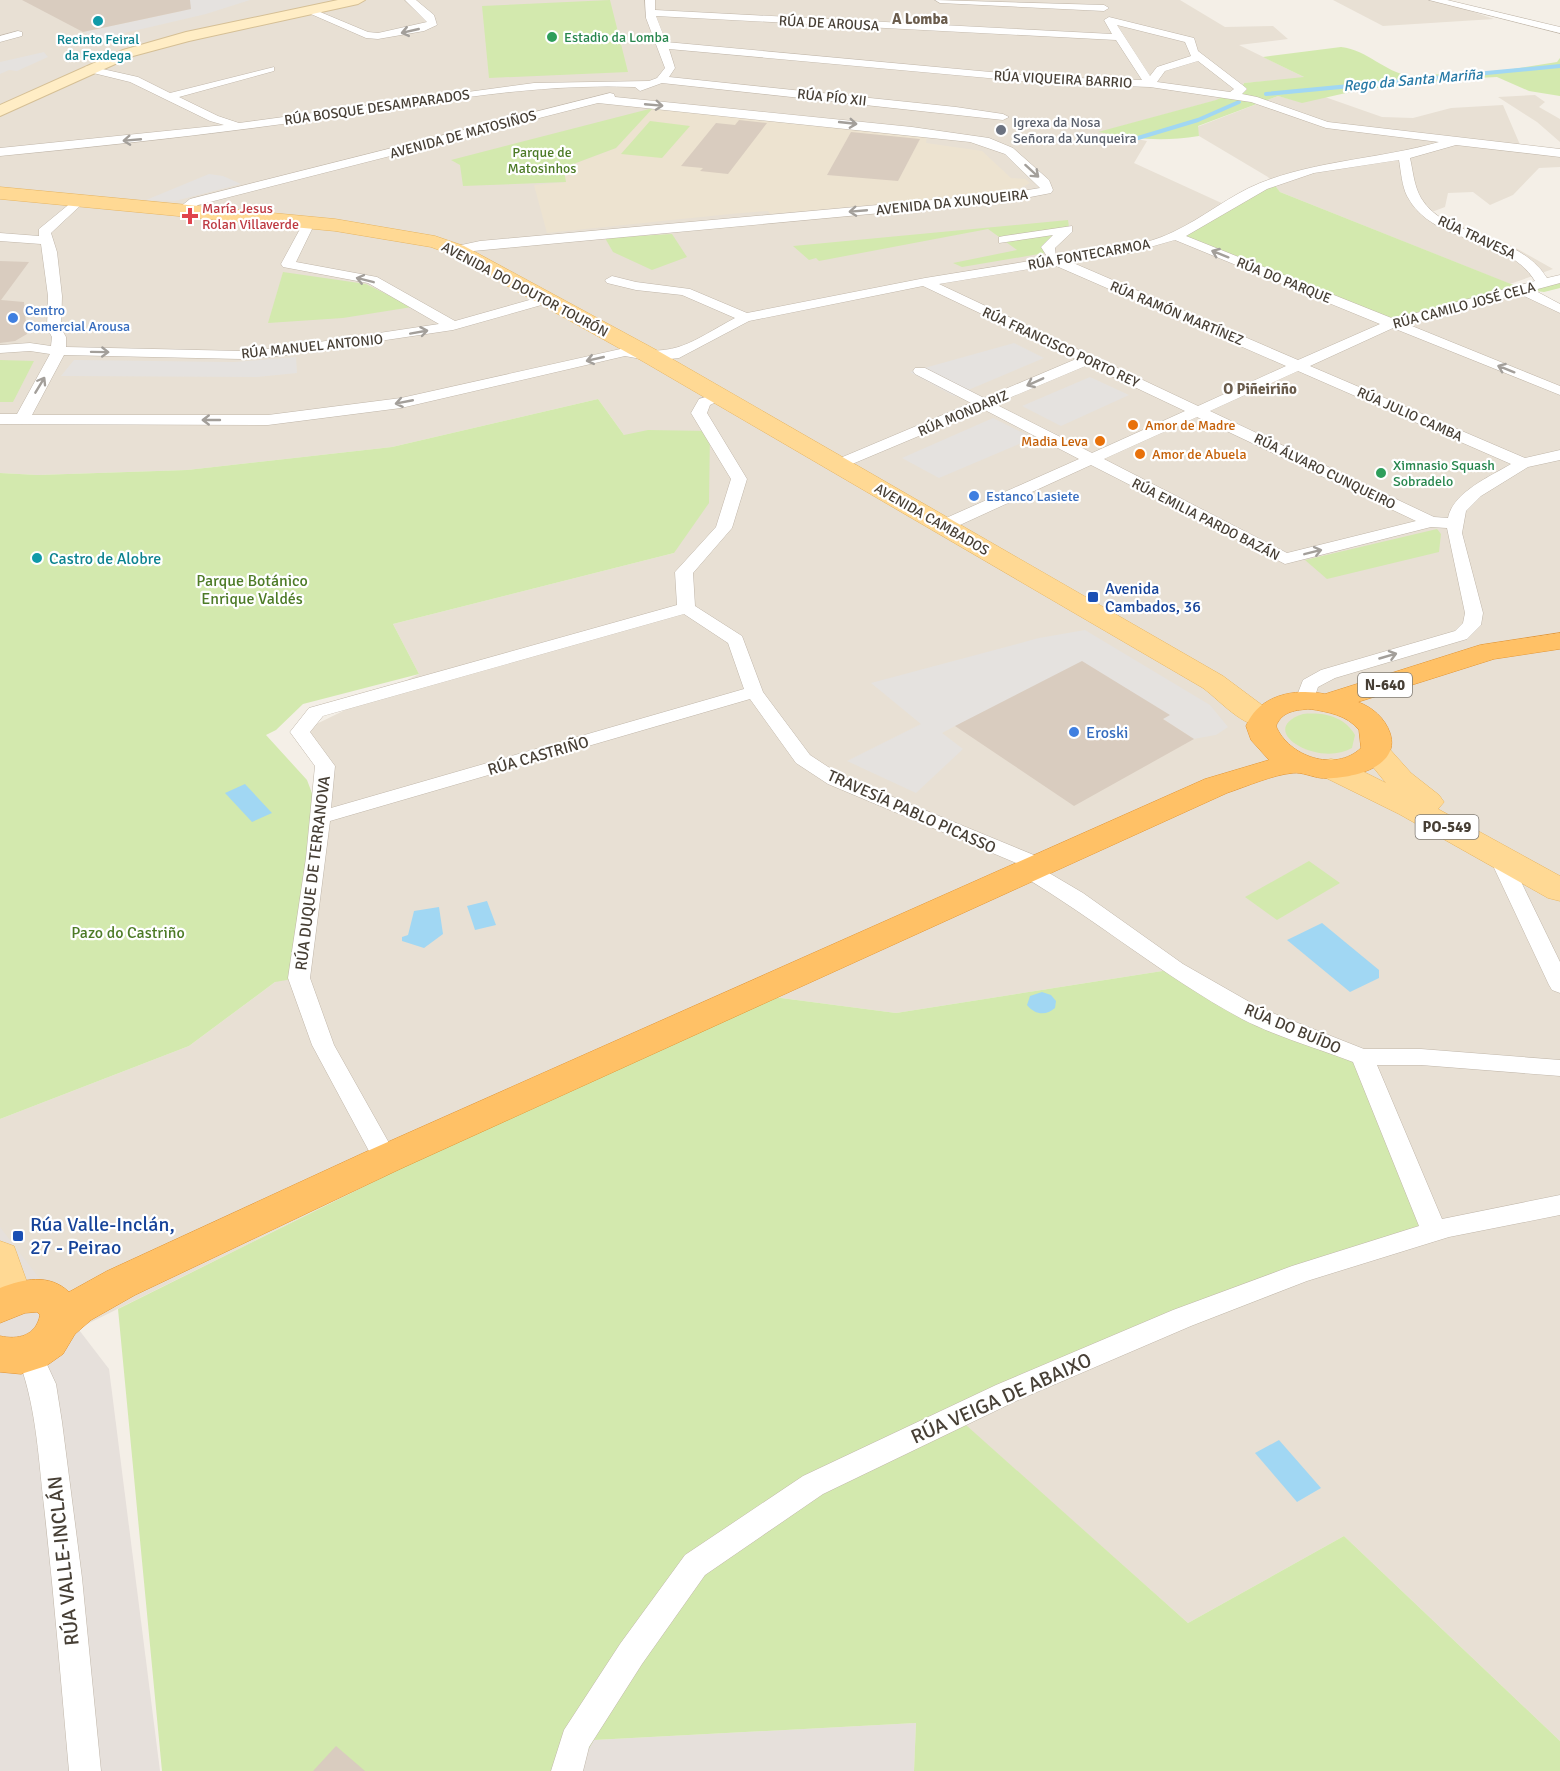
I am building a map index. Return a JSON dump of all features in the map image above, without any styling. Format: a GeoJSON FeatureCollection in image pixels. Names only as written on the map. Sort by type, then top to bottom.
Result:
{"type":"FeatureCollection","features":[{"type":"Feature","properties":{"kind":"highway","name":"N-640"},"geometry":{"type":"LineString","coordinates":[[1290,713],[1490,651],[1560,641]]}},
{"type":"Feature","properties":{"kind":"highway","name":"N-640"},"geometry":{"type":"LineString","coordinates":[[1290,713],[1278,752],[1296,762],[1331,768],[1361,762],[1373,738],[1380,710],[1395,696],[1441,665]]}},
{"type":"Feature","properties":{"kind":"highway","name":"N-640"},"geometry":{"type":"LineString","coordinates":[[1290,713],[1353,711],[1373,738]]}},
{"type":"Feature","properties":{"kind":"highway"},"geometry":{"type":"LineString","coordinates":[[1216,786],[1290,713]]}},
{"type":"Feature","properties":{"kind":"highway"},"geometry":{"type":"LineString","coordinates":[[30,1306],[90,1300],[386,1159],[1216,786],[1296,762]]}},
{"type":"Feature","properties":{"kind":"highway"},"geometry":{"type":"LineString","coordinates":[[14,1354],[53,1337],[30,1306]]}},
{"type":"Feature","properties":{"kind":"main road","name":"AVENIDA DO DOUTOR TOURÓN"},"geometry":{"type":"LineString","coordinates":[[0,193],[397,234],[435,242],[457,250],[652,357]]}},
{"type":"Feature","properties":{"kind":"main road","name":"AVENIDA CAMBADOS"},"geometry":{"type":"LineString","coordinates":[[652,357],[1213,682],[1290,713]]}},
{"type":"Feature","properties":{"kind":"main road","name":"PO-549"},"geometry":{"type":"LineString","coordinates":[[1373,738],[1400,780],[1423,799],[1560,876]]}},
{"type":"Feature","properties":{"kind":"main road","name":"PO-549"},"geometry":{"type":"LineString","coordinates":[[1331,768],[1560,890]]}},
{"type":"Feature","properties":{"kind":"main road"},"geometry":{"type":"LineString","coordinates":[[0,1257],[30,1306]]}},
{"type":"Feature","properties":{"kind":"street"},"geometry":{"type":"LineString","coordinates":[[3,108],[128,53],[358,0]]}},
{"type":"Feature","properties":{"kind":"street"},"geometry":{"type":"LineString","coordinates":[[309,10],[366,35],[385,36],[433,23],[430,17],[410,0]]}},
{"type":"Feature","properties":{"kind":"street"},"geometry":{"type":"LineString","coordinates":[[940,0],[1101,4],[1117,37],[1150,84],[1161,69],[1199,57]]}},
{"type":"Feature","properties":{"kind":"street"},"geometry":{"type":"LineString","coordinates":[[1434,0],[1466,10],[1560,30]]}},
{"type":"Feature","properties":{"kind":"street"},"geometry":{"type":"LineString","coordinates":[[650,6],[670,68],[657,82]]}},
{"type":"Feature","properties":{"kind":"street","name":"RÚA DE AROUSA"},"geometry":{"type":"LineString","coordinates":[[650,6],[1117,37]]}},
{"type":"Feature","properties":{"kind":"street"},"geometry":{"type":"LineString","coordinates":[[1109,20],[1190,40],[1193,52],[1222,77],[1239,86],[1241,89],[1232,96]]}},
{"type":"Feature","properties":{"kind":"street"},"geometry":{"type":"LineString","coordinates":[[0,39],[18,34]]}},
{"type":"Feature","properties":{"kind":"street","name":"RÚA VIQUEIRA BARRIO"},"geometry":{"type":"LineString","coordinates":[[664,45],[1044,80],[1150,84],[1253,99],[1326,125],[1456,141]]}},
{"type":"Feature","properties":{"kind":"street"},"geometry":{"type":"LineString","coordinates":[[89,69],[134,79],[172,96],[207,116],[246,124]]}},
{"type":"Feature","properties":{"kind":"street"},"geometry":{"type":"LineString","coordinates":[[172,96],[179,92],[270,69]]}},
{"type":"Feature","properties":{"kind":"street","name":"RÚA BOSQUE DESAMPARADOS"},"geometry":{"type":"LineString","coordinates":[[0,152],[190,133],[504,89],[657,82]]}},
{"type":"Feature","properties":{"kind":"street","name":"AVENIDA DE MATOSIÑOS"},"geometry":{"type":"LineString","coordinates":[[181,211],[194,202],[611,96],[657,82]]}},
{"type":"Feature","properties":{"kind":"street","name":"RÚA PÍO XII"},"geometry":{"type":"LineString","coordinates":[[657,82],[956,110],[1003,117]]}},
{"type":"Feature","properties":{"kind":"street","name":"RÚA BOSQUE DESAMPARADOS"},"geometry":{"type":"LineString","coordinates":[[565,85],[611,96]]}},
{"type":"Feature","properties":{"kind":"street","name":"AVENIDA DA XUNQUEIRA"},"geometry":{"type":"LineString","coordinates":[[457,250],[480,245],[1010,197],[1047,190],[1045,183],[1010,151],[995,144],[970,138],[912,129],[596,99]]}},
{"type":"Feature","properties":{"kind":"street"},"geometry":{"type":"LineString","coordinates":[[190,133],[204,124],[207,116]]}},
{"type":"Feature","properties":{"kind":"street","name":"RÚA FONTECARMOA"},"geometry":{"type":"LineString","coordinates":[[0,419],[268,420],[401,403],[625,352],[652,357],[680,354],[745,318],[1053,258],[1129,249],[1176,236],[1263,186],[1312,170],[1404,156],[1456,141],[1560,153]]}},
{"type":"Feature","properties":{"kind":"street","name":"RÚA TRAVESA"},"geometry":{"type":"LineString","coordinates":[[1404,156],[1413,196],[1421,208],[1440,220],[1511,251],[1531,264],[1543,283]]}},
{"type":"Feature","properties":{"kind":"street"},"geometry":{"type":"LineString","coordinates":[[23,419],[60,351],[58,333],[54,328],[55,296],[50,252],[44,232],[78,201]]}},
{"type":"Feature","properties":{"kind":"street"},"geometry":{"type":"LineString","coordinates":[[303,224],[306,229],[288,264],[372,280],[453,326]]}},
{"type":"Feature","properties":{"kind":"street"},"geometry":{"type":"LineString","coordinates":[[1004,240],[1067,229],[1048,247],[1053,258]]}},
{"type":"Feature","properties":{"kind":"street","name":"RÚA DO PARQUE"},"geometry":{"type":"LineString","coordinates":[[1176,236],[1560,391]]}},
{"type":"Feature","properties":{"kind":"street"},"geometry":{"type":"LineString","coordinates":[[0,237],[46,240]]}},
{"type":"Feature","properties":{"kind":"street","name":"RÚA RAMÓN MARTÍNEZ"},"geometry":{"type":"LineString","coordinates":[[1053,258],[1298,364]]}},
{"type":"Feature","properties":{"kind":"street"},"geometry":{"type":"LineString","coordinates":[[853,296],[841,287],[902,275]]}},
{"type":"Feature","properties":{"kind":"street","name":"RÚA CAMILO JOSÉ CELA"},"geometry":{"type":"LineString","coordinates":[[943,526],[1391,324],[1560,279]]}},
{"type":"Feature","properties":{"kind":"street"},"geometry":{"type":"LineString","coordinates":[[612,280],[625,286],[676,290],[703,296],[745,318]]}},
{"type":"Feature","properties":{"kind":"street","name":"RÚA FRANCISCO PORTO REY"},"geometry":{"type":"LineString","coordinates":[[925,282],[1197,411]]}},
{"type":"Feature","properties":{"kind":"street"},"geometry":{"type":"LineString","coordinates":[[1521,288],[1560,309]]}},
{"type":"Feature","properties":{"kind":"street","name":"RÚA MANUEL ANTONIO"},"geometry":{"type":"LineString","coordinates":[[0,349],[30,347],[60,351],[250,354],[384,338],[453,326],[547,299]]}},
{"type":"Feature","properties":{"kind":"street","name":"RÚA MONDARIZ"},"geometry":{"type":"LineString","coordinates":[[839,465],[1087,360]]}},
{"type":"Feature","properties":{"kind":"street","name":"RÚA JULIO CAMBA"},"geometry":{"type":"LineString","coordinates":[[1298,364],[1523,463]]}},
{"type":"Feature","properties":{"kind":"street","name":"RÚA EMILIA PARDO BAZÁN"},"geometry":{"type":"LineString","coordinates":[[920,371],[1285,559],[1431,522]]}},
{"type":"Feature","properties":{"kind":"street"},"geometry":{"type":"LineString","coordinates":[[686,608],[684,572],[724,528],[739,479],[699,412],[704,402],[719,397]]}},
{"type":"Feature","properties":{"kind":"street","name":"RÚA ÁLVARO CUNQUEIRO"},"geometry":{"type":"LineString","coordinates":[[1197,411],[1431,522],[1454,523]]}},
{"type":"Feature","properties":{"kind":"street"},"geometry":{"type":"LineString","coordinates":[[1290,713],[1307,693],[1310,684],[1328,674],[1461,635],[1472,626],[1474,613],[1454,534],[1454,523],[1458,510],[1475,493],[1523,463],[1560,454]]}},
{"type":"Feature","properties":{"kind":"street","name":"TRAVESÍA PABLO PICASSO"},"geometry":{"type":"LineString","coordinates":[[686,608],[736,640],[754,692],[802,759],[835,780],[1033,868]]}},
{"type":"Feature","properties":{"kind":"street","name":"RÚA DUQUE DE TERRANOVA"},"geometry":{"type":"LineString","coordinates":[[386,1159],[322,1045],[299,978],[321,817],[325,766],[300,732],[316,712],[686,608]]}},
{"type":"Feature","properties":{"kind":"street","name":"RÚA CASTRIÑO"},"geometry":{"type":"LineString","coordinates":[[321,817],[754,692]]}},
{"type":"Feature","properties":{"kind":"street"},"geometry":{"type":"LineString","coordinates":[[1499,856],[1560,985]]}},
{"type":"Feature","properties":{"kind":"street","name":"RÚA DO BUÍDO"},"geometry":{"type":"LineString","coordinates":[[1033,868],[1175,969],[1252,1014],[1362,1057],[1421,1056],[1560,1068]]}},
{"type":"Feature","properties":{"kind":"street"},"geometry":{"type":"LineString","coordinates":[[1362,1057],[1434,1231]]}},
{"type":"Feature","properties":{"kind":"street","name":"RÚA VEIGA DE ABAIXO"},"geometry":{"type":"LineString","coordinates":[[567,1771],[575,1741],[631,1654],[695,1565],[813,1485],[1006,1393],[1182,1318],[1301,1273],[1434,1231],[1560,1205]]}},
{"type":"Feature","properties":{"kind":"street","name":"RÚA VALLE-INCLÁN"},"geometry":{"type":"LineString","coordinates":[[14,1354],[42,1384],[67,1578],[85,1771]]}},
{"type":"Feature","properties":{"kind":"shaded area"},"geometry":{"type":"Polygon","coordinates":[[[0,0],[1180,0],[1225,27],[1273,26],[1288,39],[1239,45],[1306,78],[1244,83],[1232,96],[1100,132],[1147,141],[1134,163],[1228,206],[1521,289],[1560,309],[1560,1741],[1344,1536],[1188,1623],[956,1417],[1175,969],[896,1013],[751,994],[29,1353],[0,1289],[0,1119],[189,1046],[275,982],[325,766],[300,732],[419,674],[393,624],[674,553],[624,435],[598,399],[392,447],[187,470],[38,475],[0,473],[0,0]]]}},
{"type":"Feature","properties":{"kind":"shaded area"},"geometry":{"type":"Polygon","coordinates":[[[189,0],[250,0],[206,14],[99,39],[83,32],[182,11],[189,0]]]}},
{"type":"Feature","properties":{"kind":"shaded area"},"geometry":{"type":"Polygon","coordinates":[[[1333,0],[1438,0],[1494,19],[1383,26],[1333,0]]]}},
{"type":"Feature","properties":{"kind":"shaded area"},"geometry":{"type":"Polygon","coordinates":[[[44,52],[48,57],[17,71],[9,70],[0,74],[0,62],[44,52]]]}},
{"type":"Feature","properties":{"kind":"shaded area"},"geometry":{"type":"Polygon","coordinates":[[[1535,95],[1545,102],[1539,107],[1560,119],[1560,142],[1537,122],[1498,97],[1535,95]]]}},
{"type":"Feature","properties":{"kind":"shaded area"},"geometry":{"type":"Polygon","coordinates":[[[1278,96],[1302,102],[1325,97],[1382,117],[1413,118],[1451,108],[1503,105],[1521,147],[1560,153],[1560,167],[1539,168],[1513,195],[1490,205],[1473,192],[1448,193],[1445,207],[1429,213],[1514,247],[1553,269],[1510,284],[1280,192],[1268,177],[1199,136],[1197,127],[1278,96]]]}},
{"type":"Feature","properties":{"kind":"shaded area"},"geometry":{"type":"Polygon","coordinates":[[[653,108],[927,135],[926,143],[982,151],[1011,178],[1025,179],[1030,183],[1010,193],[770,214],[768,211],[730,214],[547,233],[534,185],[566,182],[563,171],[576,163],[616,148],[653,108]]]}},
{"type":"Feature","properties":{"kind":"shaded area"},"geometry":{"type":"Polygon","coordinates":[[[209,174],[223,176],[241,184],[175,201],[146,200],[209,174]]]}},
{"type":"Feature","properties":{"kind":"shaded area"},"geometry":{"type":"Polygon","coordinates":[[[1014,343],[1044,358],[954,396],[910,372],[1014,343]]]}},
{"type":"Feature","properties":{"kind":"shaded area"},"geometry":{"type":"Polygon","coordinates":[[[296,357],[297,373],[257,377],[61,376],[74,360],[234,362],[296,357]]]}},
{"type":"Feature","properties":{"kind":"shaded area"},"geometry":{"type":"Polygon","coordinates":[[[1090,377],[1129,395],[1061,426],[1022,406],[1090,377]]]}},
{"type":"Feature","properties":{"kind":"shaded area"},"geometry":{"type":"Polygon","coordinates":[[[993,418],[1033,438],[939,478],[902,458],[993,418]]]}},
{"type":"Feature","properties":{"kind":"shaded area"},"geometry":{"type":"Polygon","coordinates":[[[1085,630],[1210,705],[1228,727],[1216,735],[1194,739],[1163,719],[1169,715],[955,726],[942,733],[963,749],[916,793],[847,761],[921,724],[871,683],[1039,638],[1085,630]]]}},
{"type":"Feature","properties":{"kind":"shaded area"},"geometry":{"type":"Polygon","coordinates":[[[0,1227],[109,1369],[160,1771],[0,1771],[0,1227]]]}},
{"type":"Feature","properties":{"kind":"shaded area"},"geometry":{"type":"Polygon","coordinates":[[[916,1723],[914,1771],[567,1771],[575,1741],[916,1723]]]}},
{"type":"Feature","properties":{"kind":"green space","name":"Estadio da Lomba"},"geometry":{"type":"Polygon","coordinates":[[[610,0],[628,72],[489,78],[482,6],[610,0]]]}},
{"type":"Feature","properties":{"kind":"green space"},"geometry":{"type":"Polygon","coordinates":[[[1341,47],[1360,52],[1392,70],[1410,76],[1507,70],[1557,62],[1560,58],[1560,96],[1529,91],[1497,77],[1458,79],[1359,90],[1302,103],[1278,96],[1198,126],[1199,136],[1148,139],[1098,132],[1216,100],[1241,89],[1244,83],[1304,77],[1263,57],[1341,47]]]}},
{"type":"Feature","properties":{"kind":"green space","name":"Parque de Matosinhos"},"geometry":{"type":"Polygon","coordinates":[[[653,108],[616,148],[576,163],[564,171],[566,182],[463,186],[460,165],[451,160],[653,108]]]}},
{"type":"Feature","properties":{"kind":"green space"},"geometry":{"type":"Polygon","coordinates":[[[650,121],[690,126],[662,158],[621,154],[650,121]]]}},
{"type":"Feature","properties":{"kind":"green space"},"geometry":{"type":"Polygon","coordinates":[[[1273,183],[1280,192],[1521,288],[1560,279],[1560,288],[1544,292],[1521,289],[1391,324],[1176,236],[1273,183]]]}},
{"type":"Feature","properties":{"kind":"green space"},"geometry":{"type":"Polygon","coordinates":[[[1068,220],[1069,227],[1002,239],[988,229],[819,261],[816,258],[809,260],[793,246],[1068,220]]]}},
{"type":"Feature","properties":{"kind":"green space"},"geometry":{"type":"Polygon","coordinates":[[[1062,231],[1045,253],[962,267],[953,263],[1017,250],[1006,242],[1062,231]]]}},
{"type":"Feature","properties":{"kind":"green space"},"geometry":{"type":"Polygon","coordinates":[[[672,234],[687,257],[652,270],[613,252],[605,238],[672,234]]]}},
{"type":"Feature","properties":{"kind":"green space"},"geometry":{"type":"Polygon","coordinates":[[[283,272],[366,284],[412,307],[343,318],[268,323],[283,272]]]}},
{"type":"Feature","properties":{"kind":"green space"},"geometry":{"type":"Polygon","coordinates":[[[0,360],[34,361],[13,402],[0,402],[0,360]]]}},
{"type":"Feature","properties":{"kind":"green space"},"geometry":{"type":"Polygon","coordinates":[[[598,399],[624,435],[648,430],[710,431],[709,503],[674,553],[393,624],[419,674],[303,704],[276,730],[266,735],[307,780],[321,817],[299,978],[275,982],[189,1046],[0,1119],[0,473],[38,475],[187,470],[392,447],[598,399]]]}},
{"type":"Feature","properties":{"kind":"green space"},"geometry":{"type":"Polygon","coordinates":[[[1437,529],[1441,534],[1439,552],[1327,579],[1305,560],[1437,529]]]}},
{"type":"Feature","properties":{"kind":"green space"},"geometry":{"type":"Polygon","coordinates":[[[1303,714],[1325,715],[1345,723],[1355,735],[1352,748],[1338,753],[1323,753],[1296,744],[1288,737],[1285,729],[1290,721],[1303,714]]]}},
{"type":"Feature","properties":{"kind":"green space"},"geometry":{"type":"Polygon","coordinates":[[[1309,861],[1340,883],[1277,920],[1245,897],[1309,861]]]}},
{"type":"Feature","properties":{"kind":"green space"},"geometry":{"type":"Polygon","coordinates":[[[1175,969],[1362,1057],[1434,1231],[957,1417],[1188,1623],[1344,1536],[1560,1741],[1560,1771],[914,1771],[916,1723],[594,1740],[576,1771],[162,1771],[118,1309],[751,994],[896,1013],[1175,969]]]}},
{"type":"Feature","properties":{"kind":"water"},"geometry":{"type":"Polygon","coordinates":[[[245,784],[272,813],[252,822],[225,793],[245,784]]]}},
{"type":"Feature","properties":{"kind":"water"},"geometry":{"type":"Polygon","coordinates":[[[487,901],[496,925],[475,930],[467,906],[487,901]]]}},
{"type":"Feature","properties":{"kind":"water"},"geometry":{"type":"Polygon","coordinates":[[[439,907],[443,934],[424,948],[402,941],[402,937],[408,935],[414,911],[439,907]]]}},
{"type":"Feature","properties":{"kind":"water"},"geometry":{"type":"Polygon","coordinates":[[[1322,923],[1379,970],[1379,978],[1350,992],[1287,940],[1322,923]]]}},
{"type":"Feature","properties":{"kind":"water"},"geometry":{"type":"Polygon","coordinates":[[[1042,992],[1051,995],[1056,1001],[1052,1011],[1037,1012],[1027,1005],[1030,996],[1042,992]]]}},
{"type":"Feature","properties":{"kind":"water"},"geometry":{"type":"Polygon","coordinates":[[[1279,1440],[1321,1488],[1297,1502],[1255,1453],[1279,1440]]]}},
{"type":"Feature","properties":{"kind":"building","name":"Recinto Feiral da Fexdega"},"geometry":{"type":"Polygon","coordinates":[[[22,0],[190,0],[191,9],[83,32],[22,0]]]}},
{"type":"Feature","properties":{"kind":"building"},"geometry":{"type":"Polygon","coordinates":[[[739,120],[767,123],[728,174],[681,166],[716,123],[735,125],[739,120]]]}},
{"type":"Feature","properties":{"kind":"building"},"geometry":{"type":"Polygon","coordinates":[[[851,132],[920,139],[898,181],[827,175],[851,132]]]}},
{"type":"Feature","properties":{"kind":"building","name":"Centro Comercial Arousa"},"geometry":{"type":"Polygon","coordinates":[[[0,261],[29,262],[1,300],[24,302],[27,334],[15,341],[0,343],[0,261]]]}},
{"type":"Feature","properties":{"kind":"building","name":"Eroski"},"geometry":{"type":"Polygon","coordinates":[[[1082,661],[1170,715],[1163,719],[1194,739],[1074,806],[955,726],[1082,661]]]}},
{"type":"Feature","properties":{"kind":"building"},"geometry":{"type":"Polygon","coordinates":[[[336,1746],[365,1771],[313,1771],[336,1746]]]}},
{"type":"Feature","properties":{"kind":"waterway","name":"Rego da Santa Mariña"},"geometry":{"type":"LineString","coordinates":[[1266,94],[1560,66]]}},
{"type":"Feature","properties":{"kind":"waterway","name":"Rego da Santa Mariña"},"geometry":{"type":"LineString","coordinates":[[1138,138],[1198,120],[1239,102]]}},
{"type":"Feature","properties":{"kind":"place","name":"Recinto Feiral da Fexdega"},"geometry":{"type":"Point","coordinates":[98,21]}},
{"type":"Feature","properties":{"kind":"place","name":"Estadio da Lomba"},"geometry":{"type":"Point","coordinates":[552,37]}},
{"type":"Feature","properties":{"kind":"place","name":"Igrexa da Nosa Señora da Xunqueira"},"geometry":{"type":"Point","coordinates":[1001,130]}},
{"type":"Feature","properties":{"kind":"place","name":"María Jesus Rolan Villaverde"},"geometry":{"type":"Point","coordinates":[190,216]}},
{"type":"Feature","properties":{"kind":"place","name":"Centro Comercial Arousa"},"geometry":{"type":"Point","coordinates":[13,318]}},
{"type":"Feature","properties":{"kind":"place","name":"Amor de Madre"},"geometry":{"type":"Point","coordinates":[1133,425]}},
{"type":"Feature","properties":{"kind":"place","name":"Madia Leva"},"geometry":{"type":"Point","coordinates":[1100,441]}},
{"type":"Feature","properties":{"kind":"place","name":"Amor de Abuela"},"geometry":{"type":"Point","coordinates":[1140,454]}},
{"type":"Feature","properties":{"kind":"place","name":"Ximnasio Squash Sobradelo"},"geometry":{"type":"Point","coordinates":[1381,473]}},
{"type":"Feature","properties":{"kind":"place","name":"Estanco Lasiete"},"geometry":{"type":"Point","coordinates":[974,496]}},
{"type":"Feature","properties":{"kind":"place","name":"Castro de Alobre"},"geometry":{"type":"Point","coordinates":[37,558]}},
{"type":"Feature","properties":{"kind":"place","name":"Avenida Cambados, 36"},"geometry":{"type":"Point","coordinates":[1093,597]}},
{"type":"Feature","properties":{"kind":"place","name":"Eroski"},"geometry":{"type":"Point","coordinates":[1074,732]}},
{"type":"Feature","properties":{"kind":"place","name":"Rúa Valle-Inclán, 27 - Peirao"},"geometry":{"type":"Point","coordinates":[18,1236]}},
{"type":"Feature","properties":{"kind":"district","name":"A Lomba"},"geometry":{"type":"Point","coordinates":[920,19]}},
{"type":"Feature","properties":{"kind":"district","name":"O Piñeiriño"},"geometry":{"type":"Point","coordinates":[1260,389]}},
{"type":"Feature","properties":{"kind":"park label","name":"Parque Botánico Enrique Valdés"},"geometry":{"type":"Point","coordinates":[252,589]}},
{"type":"Feature","properties":{"kind":"park label","name":"Pazo do Castriño"},"geometry":{"type":"Point","coordinates":[128,932]}}]}
